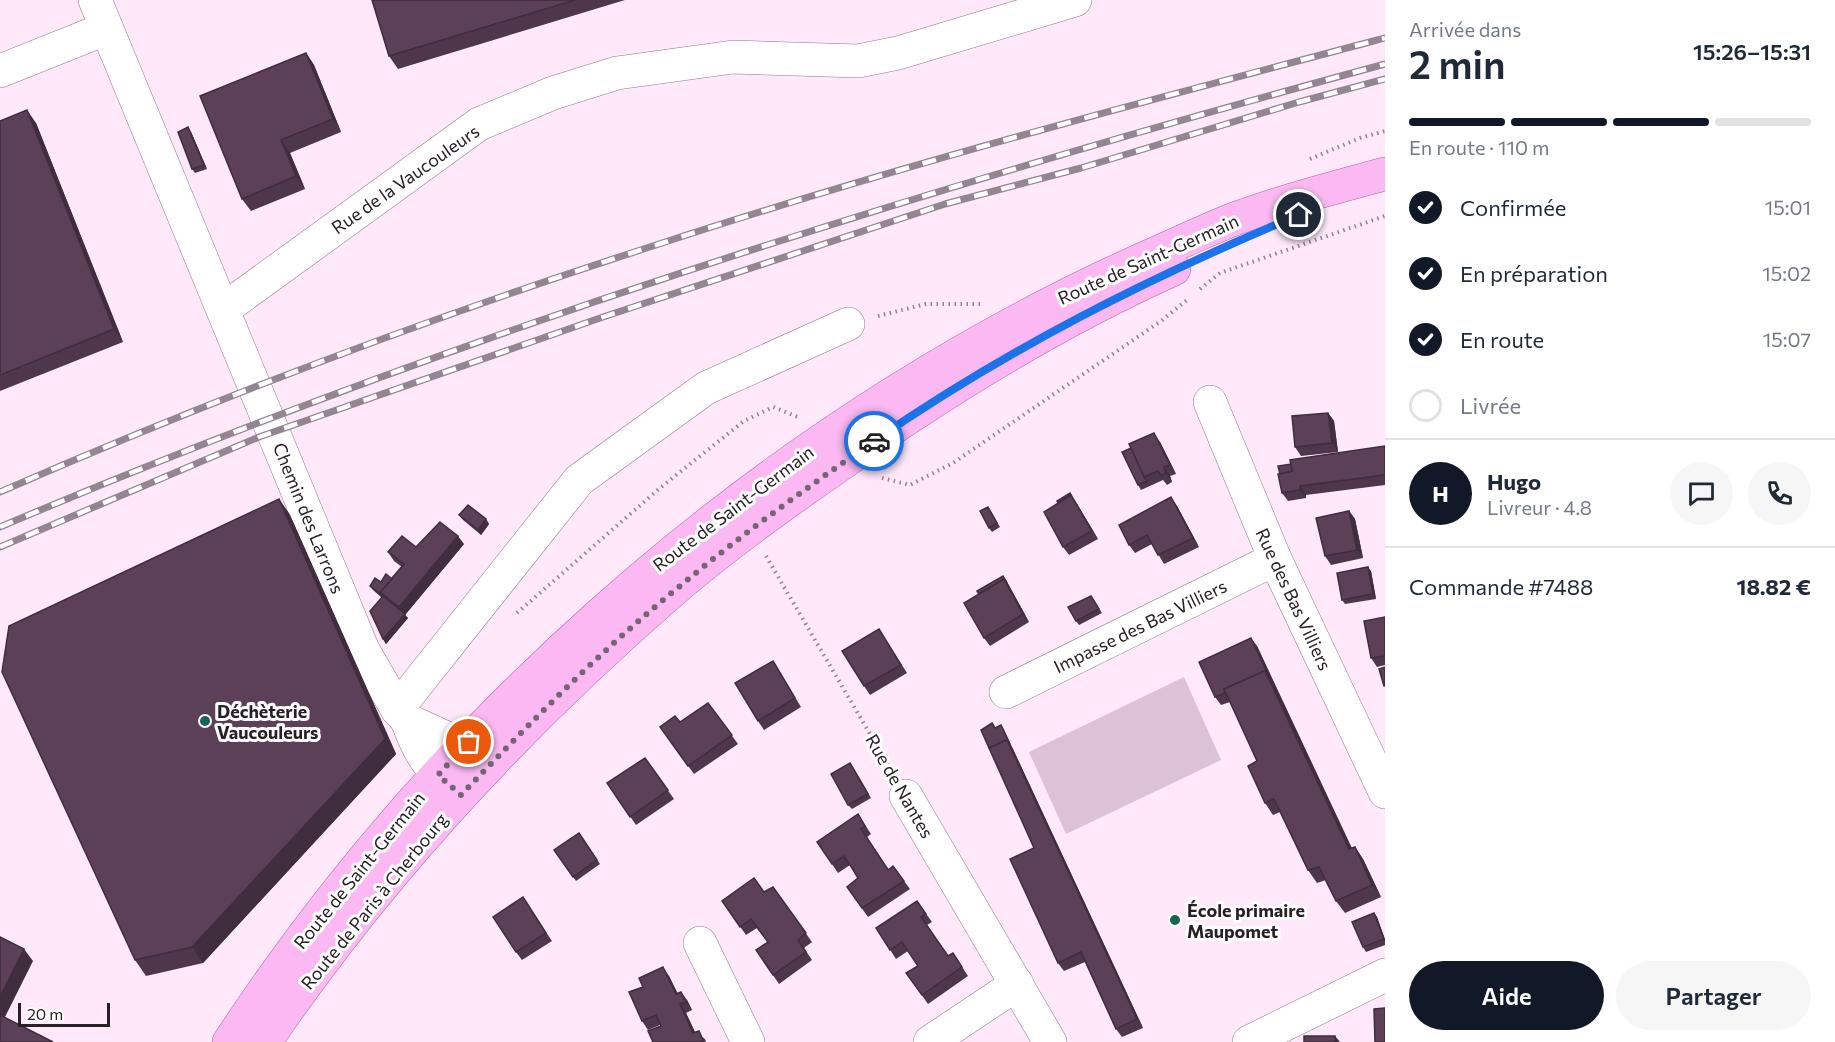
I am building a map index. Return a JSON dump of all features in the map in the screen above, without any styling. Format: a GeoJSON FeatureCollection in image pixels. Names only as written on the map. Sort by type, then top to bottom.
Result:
{"type":"FeatureCollection","features":[{"type":"Feature","properties":{"kind":"main road"},"geometry":{"type":"LineString","coordinates":[[475,758],[587,669],[671,592],[750,530],[915,413],[1062,325],[1157,277],[1385,177]]}},
{"type":"Feature","properties":{"kind":"main road","name":"Route de Saint-Germain"},"geometry":{"type":"LineString","coordinates":[[229,1042],[306,932],[370,851],[449,785],[475,758],[526,684],[673,551],[776,473],[903,386],[1023,317],[1102,278],[1219,226],[1297,198],[1385,177]]}},
{"type":"Feature","properties":{"kind":"main road","name":"Route de Paris à Cherbourg"},"geometry":{"type":"LineString","coordinates":[[265,1042],[449,785]]}},
{"type":"Feature","properties":{"kind":"street","name":"Rue de la Vaucouleurs"},"geometry":{"type":"LineString","coordinates":[[224,309],[479,124],[553,93],[617,73],[733,57],[858,61],[898,52],[1075,0]]}},
{"type":"Feature","properties":{"kind":"street"},"geometry":{"type":"LineString","coordinates":[[0,71],[100,14],[224,309]]}},
{"type":"Feature","properties":{"kind":"street","name":"Chemin des Larrons"},"geometry":{"type":"LineString","coordinates":[[224,309],[312,525],[374,691],[422,755],[449,785]]}},
{"type":"Feature","properties":{"kind":"street"},"geometry":{"type":"LineString","coordinates":[[475,758],[447,737],[374,691],[579,480],[706,388],[848,324]]}},
{"type":"Feature","properties":{"kind":"street","name":"Rue des Bas Villiers"},"geometry":{"type":"LineString","coordinates":[[1210,402],[1275,559],[1385,792]]}},
{"type":"Feature","properties":{"kind":"street"},"geometry":{"type":"LineString","coordinates":[[281,540],[312,525]]}},
{"type":"Feature","properties":{"kind":"street","name":"Impasse des Bas Villiers"},"geometry":{"type":"LineString","coordinates":[[1006,692],[1275,559]]}},
{"type":"Feature","properties":{"kind":"street","name":"Rue de Nantes"},"geometry":{"type":"LineString","coordinates":[[906,796],[1050,1042]]}},
{"type":"Feature","properties":{"kind":"street"},"geometry":{"type":"LineString","coordinates":[[700,943],[748,1042]]}},
{"type":"Feature","properties":{"kind":"street"},"geometry":{"type":"LineString","coordinates":[[1249,1042],[1385,975]]}},
{"type":"Feature","properties":{"kind":"street"},"geometry":{"type":"LineString","coordinates":[[930,1042],[1017,984]]}},
{"type":"Feature","properties":{"kind":"path"},"geometry":{"type":"LineString","coordinates":[[882,478],[910,485],[954,463],[1161,321],[1220,273],[1385,216]]}},
{"type":"Feature","properties":{"kind":"path"},"geometry":{"type":"LineString","coordinates":[[508,620],[660,488],[744,421],[773,407],[798,417]]}},
{"type":"Feature","properties":{"kind":"path","name":"Rue de Nantes"},"geometry":{"type":"LineString","coordinates":[[750,530],[906,796]]}},
{"type":"Feature","properties":{"kind":"shaded area"},"geometry":{"type":"Polygon","coordinates":[[[1184,677],[1221,760],[1066,834],[1029,752],[1184,677]]]}},
{"type":"Feature","properties":{"kind":"building"},"geometry":{"type":"Polygon","coordinates":[[[372,0],[575,0],[389,56],[372,0]]]}},
{"type":"Feature","properties":{"kind":"building"},"geometry":{"type":"Polygon","coordinates":[[[306,53],[333,119],[281,140],[296,176],[242,199],[200,96],[306,53]]]}},
{"type":"Feature","properties":{"kind":"building"},"geometry":{"type":"Polygon","coordinates":[[[27,110],[114,329],[0,375],[0,121],[27,110]]]}},
{"type":"Feature","properties":{"kind":"building"},"geometry":{"type":"Polygon","coordinates":[[[188,127],[204,165],[192,169],[178,132],[188,127]]]}},
{"type":"Feature","properties":{"kind":"building"},"geometry":{"type":"Polygon","coordinates":[[[1328,413],[1332,443],[1295,447],[1292,416],[1328,413]]]}},
{"type":"Feature","properties":{"kind":"building"},"geometry":{"type":"Polygon","coordinates":[[[1154,433],[1170,465],[1164,467],[1166,473],[1161,476],[1158,471],[1144,477],[1129,444],[1154,433]]]}},
{"type":"Feature","properties":{"kind":"building"},"geometry":{"type":"Polygon","coordinates":[[[1385,446],[1385,475],[1300,486],[1300,490],[1282,493],[1278,474],[1292,471],[1290,460],[1385,446]]]}},
{"type":"Feature","properties":{"kind":"building"},"geometry":{"type":"Polygon","coordinates":[[[1131,448],[1147,481],[1138,485],[1122,452],[1131,448]]]}},
{"type":"Feature","properties":{"kind":"building"},"geometry":{"type":"Polygon","coordinates":[[[1291,464],[1292,471],[1280,474],[1278,466],[1291,464]]]}},
{"type":"Feature","properties":{"kind":"building"},"geometry":{"type":"Polygon","coordinates":[[[1070,493],[1071,495],[1058,503],[1057,501],[1070,493]]]}},
{"type":"Feature","properties":{"kind":"building"},"geometry":{"type":"Polygon","coordinates":[[[1071,495],[1092,531],[1063,547],[1044,512],[1071,495]]]}},
{"type":"Feature","properties":{"kind":"building"},"geometry":{"type":"Polygon","coordinates":[[[1171,497],[1193,538],[1158,555],[1147,535],[1129,545],[1119,525],[1171,497]]]}},
{"type":"Feature","properties":{"kind":"building","name":"Déchèterie Vaucouleurs"},"geometry":{"type":"Polygon","coordinates":[[[279,499],[385,739],[192,947],[135,960],[2,672],[9,626],[279,499]]]}},
{"type":"Feature","properties":{"kind":"building"},"geometry":{"type":"Polygon","coordinates":[[[468,505],[486,519],[478,530],[459,515],[468,505]]]}},
{"type":"Feature","properties":{"kind":"building"},"geometry":{"type":"Polygon","coordinates":[[[988,507],[997,523],[989,528],[980,511],[988,507]]]}},
{"type":"Feature","properties":{"kind":"building"},"geometry":{"type":"Polygon","coordinates":[[[1349,511],[1357,550],[1325,556],[1316,518],[1349,511]]]}},
{"type":"Feature","properties":{"kind":"building"},"geometry":{"type":"Polygon","coordinates":[[[440,522],[458,536],[399,607],[380,592],[404,564],[388,552],[402,536],[416,547],[440,522]]]}},
{"type":"Feature","properties":{"kind":"building"},"geometry":{"type":"Polygon","coordinates":[[[1368,567],[1373,594],[1342,600],[1337,573],[1368,567]]]}},
{"type":"Feature","properties":{"kind":"building"},"geometry":{"type":"Polygon","coordinates":[[[386,574],[392,579],[380,592],[383,596],[370,586],[375,578],[381,582],[386,574]]]}},
{"type":"Feature","properties":{"kind":"building"},"geometry":{"type":"Polygon","coordinates":[[[1003,576],[1007,583],[1004,579],[979,594],[977,591],[1003,576]]]}},
{"type":"Feature","properties":{"kind":"building"},"geometry":{"type":"Polygon","coordinates":[[[1004,579],[1023,614],[984,638],[964,603],[1004,579]]]}},
{"type":"Feature","properties":{"kind":"building"},"geometry":{"type":"Polygon","coordinates":[[[383,596],[405,614],[383,639],[370,611],[383,596]]]}},
{"type":"Feature","properties":{"kind":"building"},"geometry":{"type":"Polygon","coordinates":[[[1091,596],[1099,609],[1076,621],[1068,607],[1091,596]]]}},
{"type":"Feature","properties":{"kind":"building"},"geometry":{"type":"Polygon","coordinates":[[[1385,617],[1385,656],[1371,658],[1364,621],[1385,617]]]}},
{"type":"Feature","properties":{"kind":"building"},"geometry":{"type":"Polygon","coordinates":[[[879,629],[901,665],[864,686],[842,651],[879,629]]]}},
{"type":"Feature","properties":{"kind":"building"},"geometry":{"type":"Polygon","coordinates":[[[1251,638],[1268,674],[1265,671],[1224,689],[1225,693],[1215,697],[1199,662],[1251,638]]]}},
{"type":"Feature","properties":{"kind":"building"},"geometry":{"type":"Polygon","coordinates":[[[773,661],[795,698],[758,721],[735,683],[773,661]]]}},
{"type":"Feature","properties":{"kind":"building"},"geometry":{"type":"Polygon","coordinates":[[[1385,667],[1385,686],[1384,686],[1379,669],[1385,667]]]}},
{"type":"Feature","properties":{"kind":"building"},"geometry":{"type":"Polygon","coordinates":[[[1265,671],[1349,849],[1355,847],[1372,885],[1336,901],[1319,867],[1308,870],[1274,799],[1265,803],[1248,766],[1257,761],[1224,689],[1265,671]]]}},
{"type":"Feature","properties":{"kind":"building"},"geometry":{"type":"Polygon","coordinates":[[[708,703],[732,735],[688,766],[660,727],[675,716],[680,722],[708,703]]]}},
{"type":"Feature","properties":{"kind":"building"},"geometry":{"type":"Polygon","coordinates":[[[992,723],[995,728],[1001,725],[1010,744],[1007,740],[989,748],[981,730],[992,723]]]}},
{"type":"Feature","properties":{"kind":"building"},"geometry":{"type":"Polygon","coordinates":[[[1007,740],[1137,1019],[1116,1029],[1081,952],[1058,963],[1010,859],[1034,848],[989,748],[1007,740]]]}},
{"type":"Feature","properties":{"kind":"building"},"geometry":{"type":"Polygon","coordinates":[[[645,758],[668,790],[630,817],[607,783],[645,758]]]}},
{"type":"Feature","properties":{"kind":"building"},"geometry":{"type":"Polygon","coordinates":[[[850,763],[868,794],[848,805],[831,774],[850,763]]]}},
{"type":"Feature","properties":{"kind":"building"},"geometry":{"type":"Polygon","coordinates":[[[858,814],[865,826],[861,829],[888,870],[893,866],[904,881],[862,908],[847,887],[858,878],[844,856],[832,864],[817,842],[858,814]]]}},
{"type":"Feature","properties":{"kind":"building"},"geometry":{"type":"Polygon","coordinates":[[[579,833],[597,860],[573,877],[554,850],[579,833]]]}},
{"type":"Feature","properties":{"kind":"building"},"geometry":{"type":"Polygon","coordinates":[[[754,878],[764,892],[773,887],[806,933],[798,940],[806,952],[773,975],[756,950],[768,942],[751,919],[740,927],[722,901],[754,878]]]}},
{"type":"Feature","properties":{"kind":"building"},"geometry":{"type":"Polygon","coordinates":[[[523,897],[546,933],[516,952],[493,917],[523,897]]]}},
{"type":"Feature","properties":{"kind":"building"},"geometry":{"type":"Polygon","coordinates":[[[917,901],[926,914],[921,917],[948,956],[953,953],[962,967],[922,995],[906,973],[918,966],[902,942],[890,950],[876,928],[917,901]]]}},
{"type":"Feature","properties":{"kind":"building"},"geometry":{"type":"Polygon","coordinates":[[[1374,913],[1384,939],[1363,947],[1352,922],[1374,913]]]}},
{"type":"Feature","properties":{"kind":"building"},"geometry":{"type":"Polygon","coordinates":[[[0,937],[24,949],[0,997],[0,937]]]}},
{"type":"Feature","properties":{"kind":"building"},"geometry":{"type":"Polygon","coordinates":[[[663,967],[676,994],[681,992],[686,1002],[680,1004],[693,1033],[699,1031],[703,1040],[700,1042],[653,1042],[648,1031],[661,1026],[656,1015],[642,1021],[629,992],[643,987],[639,978],[663,967]]]}},
{"type":"Feature","properties":{"kind":"building"},"geometry":{"type":"Polygon","coordinates":[[[1385,1008],[1385,1042],[1375,1042],[1374,1009],[1385,1008]]]}},
{"type":"Feature","properties":{"kind":"building"},"geometry":{"type":"Polygon","coordinates":[[[0,1015],[53,1042],[0,1042],[0,1015]]]}},
{"type":"Feature","properties":{"kind":"building"},"geometry":{"type":"Polygon","coordinates":[[[1304,1036],[1335,1036],[1335,1042],[1304,1042],[1304,1036]]]}},
{"type":"Feature","properties":{"kind":"railway"},"geometry":{"type":"LineString","coordinates":[[0,492],[244,391],[409,329],[575,271],[749,215],[930,161],[1385,38]]}},
{"type":"Feature","properties":{"kind":"railway"},"geometry":{"type":"LineString","coordinates":[[0,527],[339,392],[511,330],[684,272],[1033,163],[1385,64]]}},
{"type":"Feature","properties":{"kind":"railway"},"geometry":{"type":"LineString","coordinates":[[0,547],[259,437],[603,317],[945,204],[1081,168],[1299,102],[1385,79]]}},
{"type":"Feature","properties":{"kind":"way so far"},"geometry":{"type":"LineString","coordinates":[[469,742],[438,775],[461,795],[520,733],[671,592],[750,530],[874,441]]}},
{"type":"Feature","properties":{"kind":"place","name":"Déchèterie Vaucouleurs"},"geometry":{"type":"Point","coordinates":[205,721]}},
{"type":"Feature","properties":{"kind":"place","name":"École primaire Maupomet"},"geometry":{"type":"Point","coordinates":[1175,920]}},
{"type":"Feature","properties":{"kind":"route"},"geometry":{"type":"LineString","coordinates":[[874,441],[974,376],[1062,325],[1157,277],[1299,215]]}}]}
